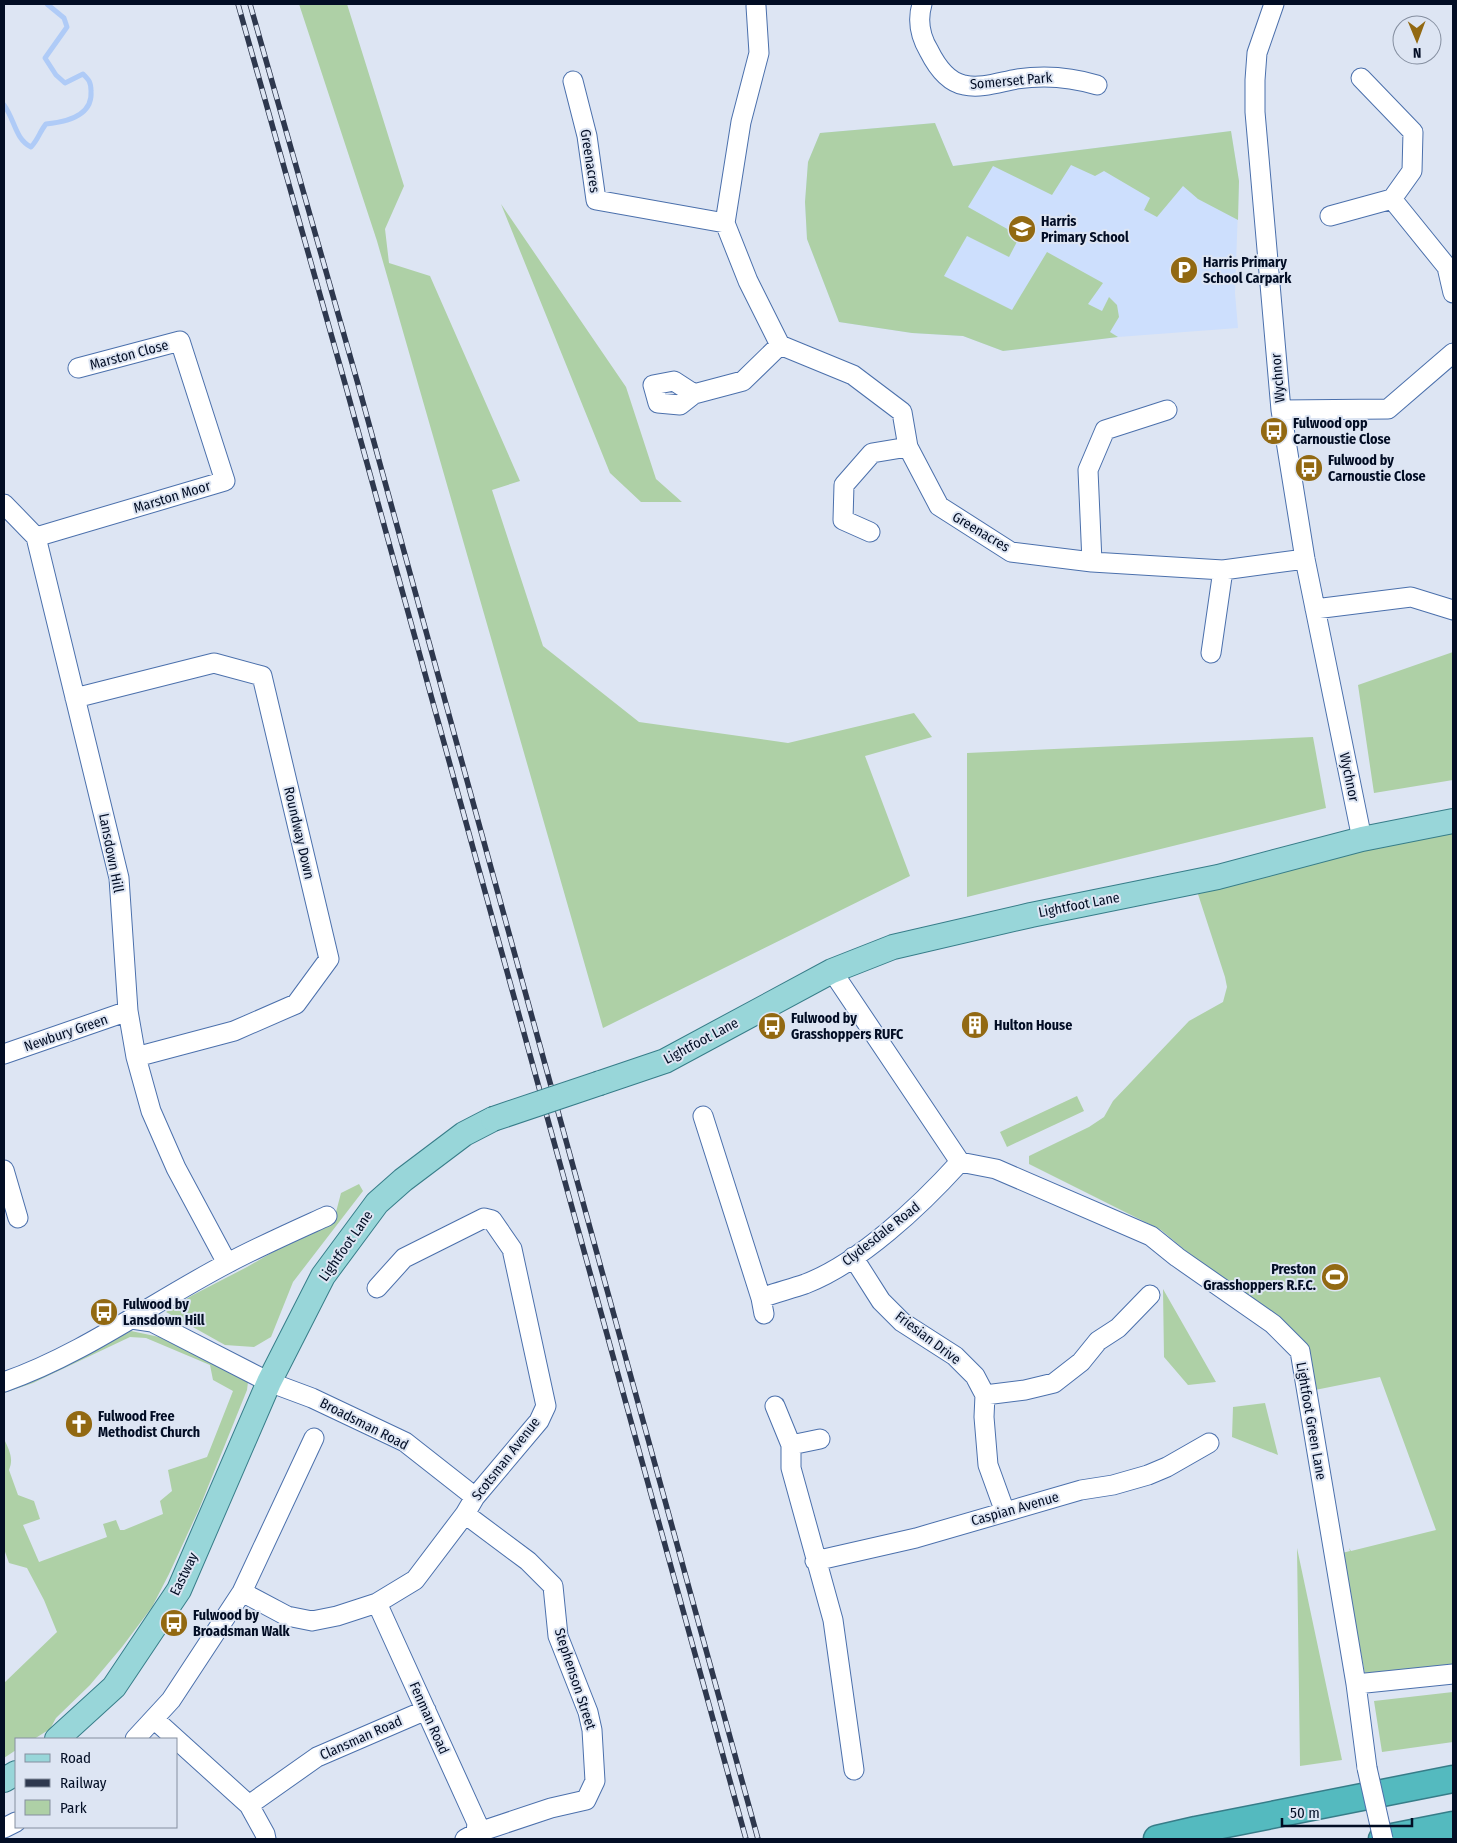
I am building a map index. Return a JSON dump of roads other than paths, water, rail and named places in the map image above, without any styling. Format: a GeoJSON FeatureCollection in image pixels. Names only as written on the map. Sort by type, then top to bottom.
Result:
{"type":"FeatureCollection","features":[{"type":"Feature","properties":{"kind":"highway"},"geometry":{"type":"LineString","coordinates":[[1157,1839],[1453,1779]]}},
{"type":"Feature","properties":{"kind":"highway"},"geometry":{"type":"LineString","coordinates":[[1382,1839],[1453,1825]]}},
{"type":"Feature","properties":{"kind":"main road","name":"Lightfoot Lane"},"geometry":{"type":"LineString","coordinates":[[269,1382],[324,1276],[377,1203],[403,1180],[464,1134],[493,1119],[665,1061],[832,972],[893,947],[1031,915],[1218,877],[1362,839],[1453,821]]}},
{"type":"Feature","properties":{"kind":"main road","name":"Eastway"},"geometry":{"type":"LineString","coordinates":[[58,1738],[114,1686],[179,1590],[269,1382]]}},
{"type":"Feature","properties":{"kind":"main road"},"geometry":{"type":"LineString","coordinates":[[4,1780],[15,1774]]}},
{"type":"Feature","properties":{"kind":"street","name":"Somerset Park"},"geometry":{"type":"LineString","coordinates":[[922,4],[919,27],[924,44],[935,64],[949,78],[963,85],[984,86],[1039,77],[1082,80],[1097,85]]}},
{"type":"Feature","properties":{"kind":"street","name":"Wychnor"},"geometry":{"type":"LineString","coordinates":[[1274,4],[1257,53],[1254,80],[1254,112],[1281,410],[1305,560],[1362,839]]}},
{"type":"Feature","properties":{"kind":"street"},"geometry":{"type":"LineString","coordinates":[[694,394],[742,381],[780,345],[748,281],[725,223],[741,122],[759,53],[756,6]]}},
{"type":"Feature","properties":{"kind":"street"},"geometry":{"type":"LineString","coordinates":[[1330,216],[1392,199],[1412,171],[1413,132],[1361,78]]}},
{"type":"Feature","properties":{"kind":"street","name":"Greenacres"},"geometry":{"type":"LineString","coordinates":[[573,81],[587,136],[596,200],[725,223]]}},
{"type":"Feature","properties":{"kind":"street"},"geometry":{"type":"LineString","coordinates":[[1392,199],[1447,267],[1453,293]]}},
{"type":"Feature","properties":{"kind":"street","name":"Marston Close"},"geometry":{"type":"LineString","coordinates":[[78,368],[180,341]]}},
{"type":"Feature","properties":{"kind":"street","name":"Marston Moor"},"geometry":{"type":"LineString","coordinates":[[36,537],[225,481],[180,341]]}},
{"type":"Feature","properties":{"kind":"street","name":"Greenacres"},"geometry":{"type":"LineString","coordinates":[[780,345],[853,375],[902,412],[908,447],[938,506],[1011,552],[1092,562],[1223,570],[1305,560]]}},
{"type":"Feature","properties":{"kind":"street"},"geometry":{"type":"LineString","coordinates":[[1281,410],[1388,409],[1453,353]]}},
{"type":"Feature","properties":{"kind":"street"},"geometry":{"type":"LineString","coordinates":[[1092,562],[1088,470],[1104,430],[1167,410]]}},
{"type":"Feature","properties":{"kind":"street"},"geometry":{"type":"LineString","coordinates":[[870,532],[843,520],[844,485],[872,453],[908,447]]}},
{"type":"Feature","properties":{"kind":"street"},"geometry":{"type":"LineString","coordinates":[[4,504],[36,537]]}},
{"type":"Feature","properties":{"kind":"street","name":"Lansdown Hill"},"geometry":{"type":"LineString","coordinates":[[36,537],[119,878],[128,1012],[136,1057],[151,1111],[176,1168],[227,1263]]}},
{"type":"Feature","properties":{"kind":"street"},"geometry":{"type":"LineString","coordinates":[[1211,652],[1223,570]]}},
{"type":"Feature","properties":{"kind":"street"},"geometry":{"type":"LineString","coordinates":[[1315,609],[1411,596],[1453,610]]}},
{"type":"Feature","properties":{"kind":"street","name":"Roundway Down"},"geometry":{"type":"LineString","coordinates":[[75,698],[214,663],[262,676],[329,960],[296,1004],[234,1031],[136,1057]]}},
{"type":"Feature","properties":{"kind":"street"},"geometry":{"type":"LineString","coordinates":[[832,972],[960,1162]]}},
{"type":"Feature","properties":{"kind":"street","name":"Newbury Green"},"geometry":{"type":"LineString","coordinates":[[4,1054],[128,1012]]}},
{"type":"Feature","properties":{"kind":"street","name":"Clydesdale Road"},"geometry":{"type":"LineString","coordinates":[[703,1116],[763,1306],[846,1263],[930,1195],[960,1162]]}},
{"type":"Feature","properties":{"kind":"street","name":"Lightfoot Green Lane"},"geometry":{"type":"LineString","coordinates":[[960,1162],[996,1169],[1150,1236],[1273,1324],[1300,1351],[1356,1684],[1367,1768],[1382,1839]]}},
{"type":"Feature","properties":{"kind":"street"},"geometry":{"type":"LineString","coordinates":[[4,1170],[18,1218]]}},
{"type":"Feature","properties":{"kind":"street"},"geometry":{"type":"LineString","coordinates":[[4,1382],[32,1372],[132,1319],[227,1263],[327,1216]]}},
{"type":"Feature","properties":{"kind":"street","name":"Scotsman Avenue"},"geometry":{"type":"LineString","coordinates":[[242,1592],[287,1616],[312,1621],[337,1616],[377,1603],[415,1580],[465,1514],[475,1497],[539,1421],[546,1406],[512,1249],[492,1220],[484,1218],[404,1258],[377,1288]]}},
{"type":"Feature","properties":{"kind":"street","name":"Friesian Drive"},"geometry":{"type":"LineString","coordinates":[[853,1257],[881,1301],[902,1322],[955,1356],[975,1376],[985,1395]]}},
{"type":"Feature","properties":{"kind":"street"},"geometry":{"type":"LineString","coordinates":[[1005,1512],[988,1465],[984,1417],[985,1395],[1025,1390],[1054,1383],[1081,1362],[1098,1342],[1118,1328],[1150,1295]]}},
{"type":"Feature","properties":{"kind":"street"},"geometry":{"type":"LineString","coordinates":[[132,1319],[152,1322],[269,1382]]}},
{"type":"Feature","properties":{"kind":"street","name":"Broadsman Road"},"geometry":{"type":"LineString","coordinates":[[269,1382],[320,1402],[405,1442],[475,1497]]}},
{"type":"Feature","properties":{"kind":"street"},"geometry":{"type":"LineString","coordinates":[[775,1406],[791,1445],[790,1468],[833,1620],[854,1770]]}},
{"type":"Feature","properties":{"kind":"street"},"geometry":{"type":"LineString","coordinates":[[136,1738],[171,1700],[242,1592],[314,1438]]}},
{"type":"Feature","properties":{"kind":"street"},"geometry":{"type":"LineString","coordinates":[[791,1445],[820,1439]]}},
{"type":"Feature","properties":{"kind":"street","name":"Caspian Avenue"},"geometry":{"type":"LineString","coordinates":[[815,1561],[916,1538],[1080,1490],[1113,1485],[1148,1475],[1209,1443]]}},
{"type":"Feature","properties":{"kind":"street","name":"Stephenson Street"},"geometry":{"type":"LineString","coordinates":[[465,1514],[528,1561],[553,1586],[558,1636],[588,1712],[592,1730],[594,1781],[586,1800],[551,1808],[471,1836]]}},
{"type":"Feature","properties":{"kind":"street","name":"Fenman Road"},"geometry":{"type":"LineString","coordinates":[[377,1603],[477,1823],[471,1836]]}},
{"type":"Feature","properties":{"kind":"street"},"geometry":{"type":"LineString","coordinates":[[1356,1684],[1453,1674]]}},
{"type":"Feature","properties":{"kind":"street","name":"Clansman Road"},"geometry":{"type":"LineString","coordinates":[[249,1805],[317,1756],[426,1710]]}},
{"type":"Feature","properties":{"kind":"street"},"geometry":{"type":"LineString","coordinates":[[154,1719],[175,1738]]}},
{"type":"Feature","properties":{"kind":"street"},"geometry":{"type":"LineString","coordinates":[[178,1741],[249,1805],[266,1839]]}},
{"type":"Feature","properties":{"kind":"waterway"},"geometry":{"type":"LineString","coordinates":[[4,105],[18,134],[31,147],[46,124],[77,116],[88,106],[91,99],[90,83],[83,74],[65,83],[56,75],[45,58],[67,27],[64,18],[47,4]]}},
{"type":"Feature","properties":{"kind":"railway"},"geometry":{"type":"LineString","coordinates":[[238,4],[346,387],[746,1839]]}},
{"type":"Feature","properties":{"kind":"railway"},"geometry":{"type":"LineString","coordinates":[[250,4],[358,384],[758,1839]]}},
{"type":"Feature","properties":{"kind":"place","name":"Harris Primary School"},"geometry":{"type":"Point","coordinates":[1022,229]}},
{"type":"Feature","properties":{"kind":"place","name":"Harris Primary School Carpark"},"geometry":{"type":"Point","coordinates":[1184,270]}},
{"type":"Feature","properties":{"kind":"place","name":"Fulwood opp Carnoustie Close"},"geometry":{"type":"Point","coordinates":[1274,431]}},
{"type":"Feature","properties":{"kind":"place","name":"Fulwood by Carnoustie Close"},"geometry":{"type":"Point","coordinates":[1309,468]}},
{"type":"Feature","properties":{"kind":"place","name":"Hulton House"},"geometry":{"type":"Point","coordinates":[975,1025]}},
{"type":"Feature","properties":{"kind":"place","name":"Fulwood by Grasshoppers RUFC"},"geometry":{"type":"Point","coordinates":[772,1026]}},
{"type":"Feature","properties":{"kind":"place","name":"Preston Grasshoppers R.F.C."},"geometry":{"type":"Point","coordinates":[1335,1277]}},
{"type":"Feature","properties":{"kind":"place","name":"Fulwood by Lansdown Hill"},"geometry":{"type":"Point","coordinates":[104,1312]}},
{"type":"Feature","properties":{"kind":"place","name":"Fulwood Free Methodist Church"},"geometry":{"type":"Point","coordinates":[79,1424]}},
{"type":"Feature","properties":{"kind":"place","name":"Fulwood by Broadsman Walk"},"geometry":{"type":"Point","coordinates":[174,1623]}}]}
